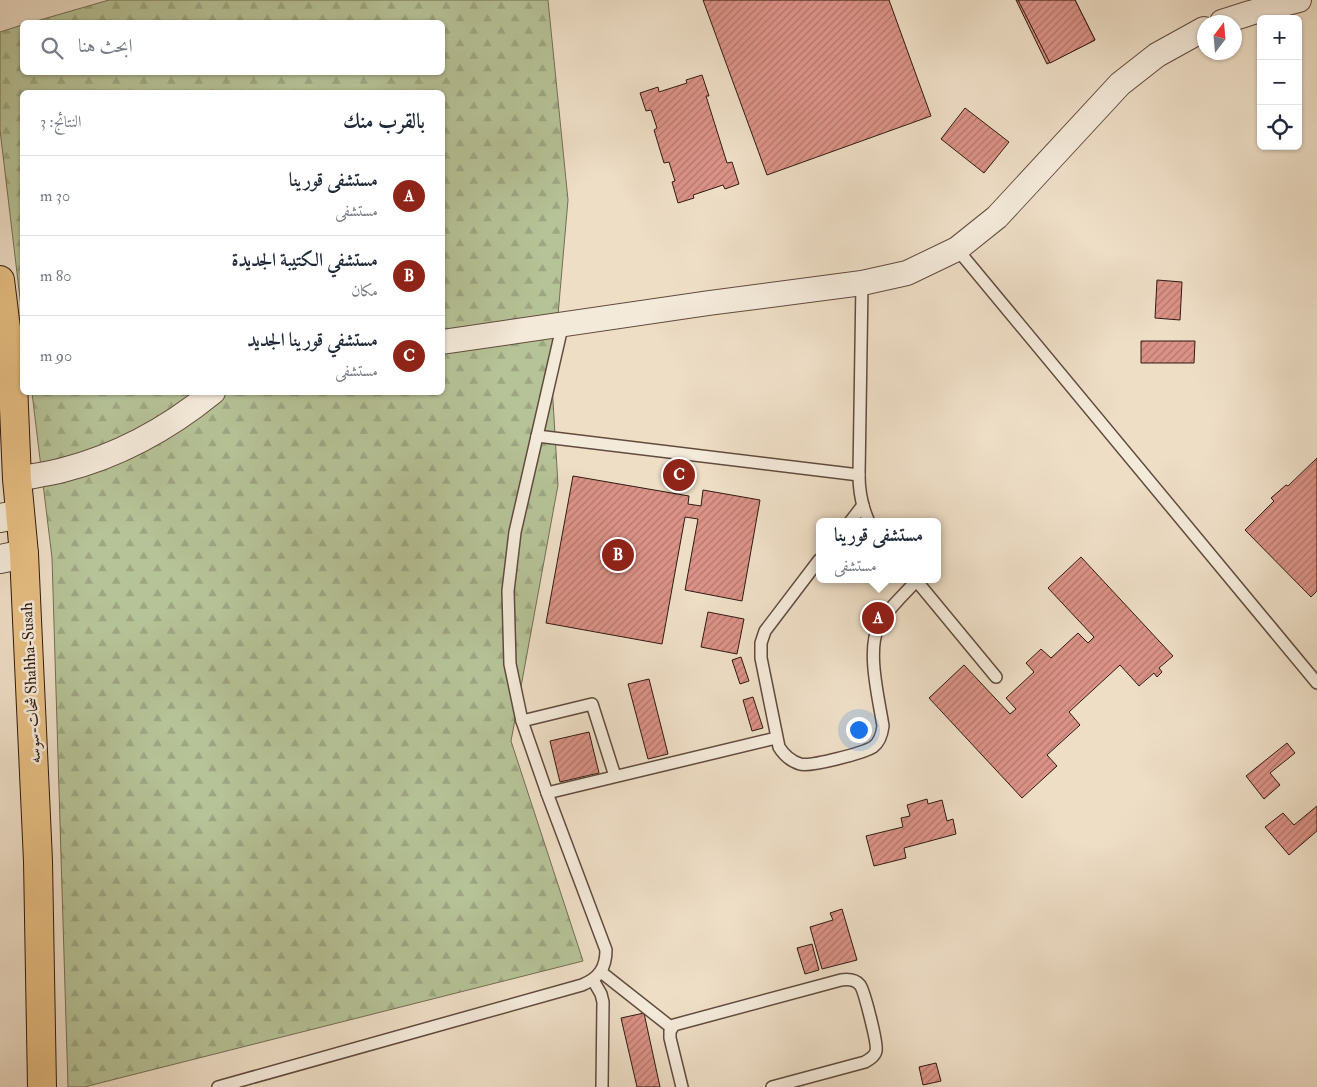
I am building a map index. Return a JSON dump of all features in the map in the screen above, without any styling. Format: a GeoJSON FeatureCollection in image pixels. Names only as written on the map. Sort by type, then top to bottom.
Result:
{"type":"FeatureCollection","features":[{"type":"Feature","properties":{"kind":"main road","name":"شحات-سوسه Shahha-Susah"},"geometry":{"type":"LineString","coordinates":[[0,280],[18,383],[17,479],[10,516],[38,860],[42,1087]]}},
{"type":"Feature","properties":{"kind":"street"},"geometry":{"type":"LineString","coordinates":[[1242,16],[1299,0]]}},
{"type":"Feature","properties":{"kind":"street"},"geometry":{"type":"LineString","coordinates":[[445,342],[563,323],[862,284],[907,273],[957,249],[997,217],[1120,84],[1157,55],[1197,32]]}},
{"type":"Feature","properties":{"kind":"street"},"geometry":{"type":"LineString","coordinates":[[17,479],[63,470],[108,456],[150,436],[189,412],[209,395]]}},
{"type":"Feature","properties":{"kind":"lane"},"geometry":{"type":"LineString","coordinates":[[957,249],[1317,683]]}},
{"type":"Feature","properties":{"kind":"lane"},"geometry":{"type":"LineString","coordinates":[[862,284],[859,475],[863,505],[868,518]]}},
{"type":"Feature","properties":{"kind":"lane"},"geometry":{"type":"LineString","coordinates":[[218,1087],[248,1084],[597,976],[606,961],[606,950],[546,793],[522,721],[510,664],[508,591],[515,532],[563,323]]}},
{"type":"Feature","properties":{"kind":"lane"},"geometry":{"type":"LineString","coordinates":[[536,436],[859,475]]}},
{"type":"Feature","properties":{"kind":"lane"},"geometry":{"type":"LineString","coordinates":[[853,518],[863,505]]}},
{"type":"Feature","properties":{"kind":"lane"},"geometry":{"type":"LineString","coordinates":[[816,564],[765,630],[761,643],[761,658],[779,747],[784,756],[802,765],[812,765],[865,751],[878,742],[882,734],[882,726],[873,656],[875,634],[884,617],[912,583]]}},
{"type":"Feature","properties":{"kind":"lane"},"geometry":{"type":"LineString","coordinates":[[918,583],[996,677]]}},
{"type":"Feature","properties":{"kind":"lane"},"geometry":{"type":"LineString","coordinates":[[522,721],[592,704],[615,776]]}},
{"type":"Feature","properties":{"kind":"lane"},"geometry":{"type":"LineString","coordinates":[[546,793],[776,738]]}},
{"type":"Feature","properties":{"kind":"lane"},"geometry":{"type":"LineString","coordinates":[[597,976],[672,1028]]}},
{"type":"Feature","properties":{"kind":"lane"},"geometry":{"type":"LineString","coordinates":[[597,976],[603,1002],[602,1087]]}},
{"type":"Feature","properties":{"kind":"lane"},"geometry":{"type":"LineString","coordinates":[[682,1087],[670,1038],[672,1028],[678,1024],[841,980],[851,979],[856,981],[862,990],[876,1041],[875,1054],[865,1062],[772,1087]]}},
{"type":"Feature","properties":{"kind":"green space"},"geometry":{"type":"Polygon","coordinates":[[[109,0],[548,0],[568,200],[552,384],[558,485],[511,741],[583,961],[84,1087],[68,1087],[52,558],[32,395],[445,395],[445,90],[20,90],[20,298],[0,130],[0,32],[20,26],[20,75],[445,75],[445,20],[40,20],[109,0]]]}},
{"type":"Feature","properties":{"kind":"building"},"geometry":{"type":"Polygon","coordinates":[[[703,0],[889,0],[931,116],[767,175],[703,0]]]}},
{"type":"Feature","properties":{"kind":"building"},"geometry":{"type":"Polygon","coordinates":[[[1016,0],[1075,0],[1095,40],[1047,64],[1016,0]]]}},
{"type":"Feature","properties":{"kind":"building"},"geometry":{"type":"Polygon","coordinates":[[[1018,0],[1075,0],[1095,40],[1050,63],[1018,0]]]}},
{"type":"Feature","properties":{"kind":"building"},"geometry":{"type":"Polygon","coordinates":[[[702,75],[709,96],[706,96],[727,163],[732,162],[739,184],[725,189],[723,185],[693,195],[694,198],[678,203],[672,182],[675,181],[669,162],[664,163],[654,130],[657,128],[651,110],[646,111],[640,93],[658,87],[659,92],[687,83],[686,80],[702,75]]]}},
{"type":"Feature","properties":{"kind":"building"},"geometry":{"type":"Polygon","coordinates":[[[965,108],[1009,142],[984,173],[941,139],[965,108]]]}},
{"type":"Feature","properties":{"kind":"building"},"geometry":{"type":"Polygon","coordinates":[[[1157,280],[1182,282],[1180,320],[1155,318],[1157,280]]]}},
{"type":"Feature","properties":{"kind":"building"},"geometry":{"type":"Polygon","coordinates":[[[1141,341],[1195,341],[1194,363],[1141,363],[1141,341]]]}},
{"type":"Feature","properties":{"kind":"building"},"geometry":{"type":"Polygon","coordinates":[[[1317,458],[1317,591],[1311,597],[1245,530],[1274,501],[1271,498],[1286,485],[1288,486],[1317,458]]]}},
{"type":"Feature","properties":{"kind":"building"},"geometry":{"type":"Polygon","coordinates":[[[573,476],[689,496],[688,504],[701,506],[703,490],[760,500],[742,601],[685,590],[698,519],[685,517],[662,644],[546,623],[573,476]]]}},
{"type":"Feature","properties":{"kind":"building"},"geometry":{"type":"Polygon","coordinates":[[[1081,557],[1173,656],[1159,668],[1162,672],[1157,677],[1154,673],[1139,686],[1120,665],[1069,712],[1080,725],[1047,755],[1057,766],[1022,798],[929,698],[964,665],[1010,714],[1016,709],[1006,698],[1034,672],[1026,663],[1041,649],[1051,658],[1078,633],[1088,643],[1094,637],[1048,588],[1081,557]]]}},
{"type":"Feature","properties":{"kind":"building"},"geometry":{"type":"Polygon","coordinates":[[[708,612],[744,619],[737,654],[701,647],[708,612]]]}},
{"type":"Feature","properties":{"kind":"building"},"geometry":{"type":"Polygon","coordinates":[[[741,657],[749,681],[740,684],[732,660],[741,657]]]}},
{"type":"Feature","properties":{"kind":"building"},"geometry":{"type":"Polygon","coordinates":[[[649,679],[668,754],[648,759],[628,684],[649,679]]]}},
{"type":"Feature","properties":{"kind":"building"},"geometry":{"type":"Polygon","coordinates":[[[753,697],[763,728],[752,731],[743,700],[753,697]]]}},
{"type":"Feature","properties":{"kind":"building"},"geometry":{"type":"Polygon","coordinates":[[[589,732],[599,773],[560,782],[550,741],[589,732]]]}},
{"type":"Feature","properties":{"kind":"building"},"geometry":{"type":"Polygon","coordinates":[[[1287,743],[1295,753],[1270,773],[1280,785],[1264,799],[1246,776],[1287,743]]]}},
{"type":"Feature","properties":{"kind":"building"},"geometry":{"type":"Polygon","coordinates":[[[927,799],[928,804],[942,800],[947,821],[953,819],[956,834],[904,848],[906,858],[874,866],[866,836],[903,827],[901,818],[910,816],[907,805],[927,799]]]}},
{"type":"Feature","properties":{"kind":"building"},"geometry":{"type":"Polygon","coordinates":[[[1317,806],[1317,831],[1289,855],[1265,827],[1283,813],[1294,825],[1317,806]]]}},
{"type":"Feature","properties":{"kind":"building"},"geometry":{"type":"Polygon","coordinates":[[[842,909],[857,960],[822,969],[810,927],[833,920],[830,913],[842,909]]]}},
{"type":"Feature","properties":{"kind":"building"},"geometry":{"type":"Polygon","coordinates":[[[812,944],[819,970],[805,974],[797,948],[812,944]]]}},
{"type":"Feature","properties":{"kind":"building"},"geometry":{"type":"Polygon","coordinates":[[[644,1013],[660,1087],[637,1087],[621,1018],[644,1013]]]}},
{"type":"Feature","properties":{"kind":"building"},"geometry":{"type":"Polygon","coordinates":[[[936,1063],[941,1081],[923,1085],[919,1067],[936,1063]]]}},
{"type":"Feature","properties":{"kind":"place","name":"مستشفي قورينا الجديد"},"geometry":{"type":"Point","coordinates":[679,475]}},
{"type":"Feature","properties":{"kind":"place","name":"مستشفي الكتيبة الجديدة"},"geometry":{"type":"Point","coordinates":[618,555]}},
{"type":"Feature","properties":{"kind":"place","name":"مستشفى قورينا"},"geometry":{"type":"Point","coordinates":[878,618]}}]}
